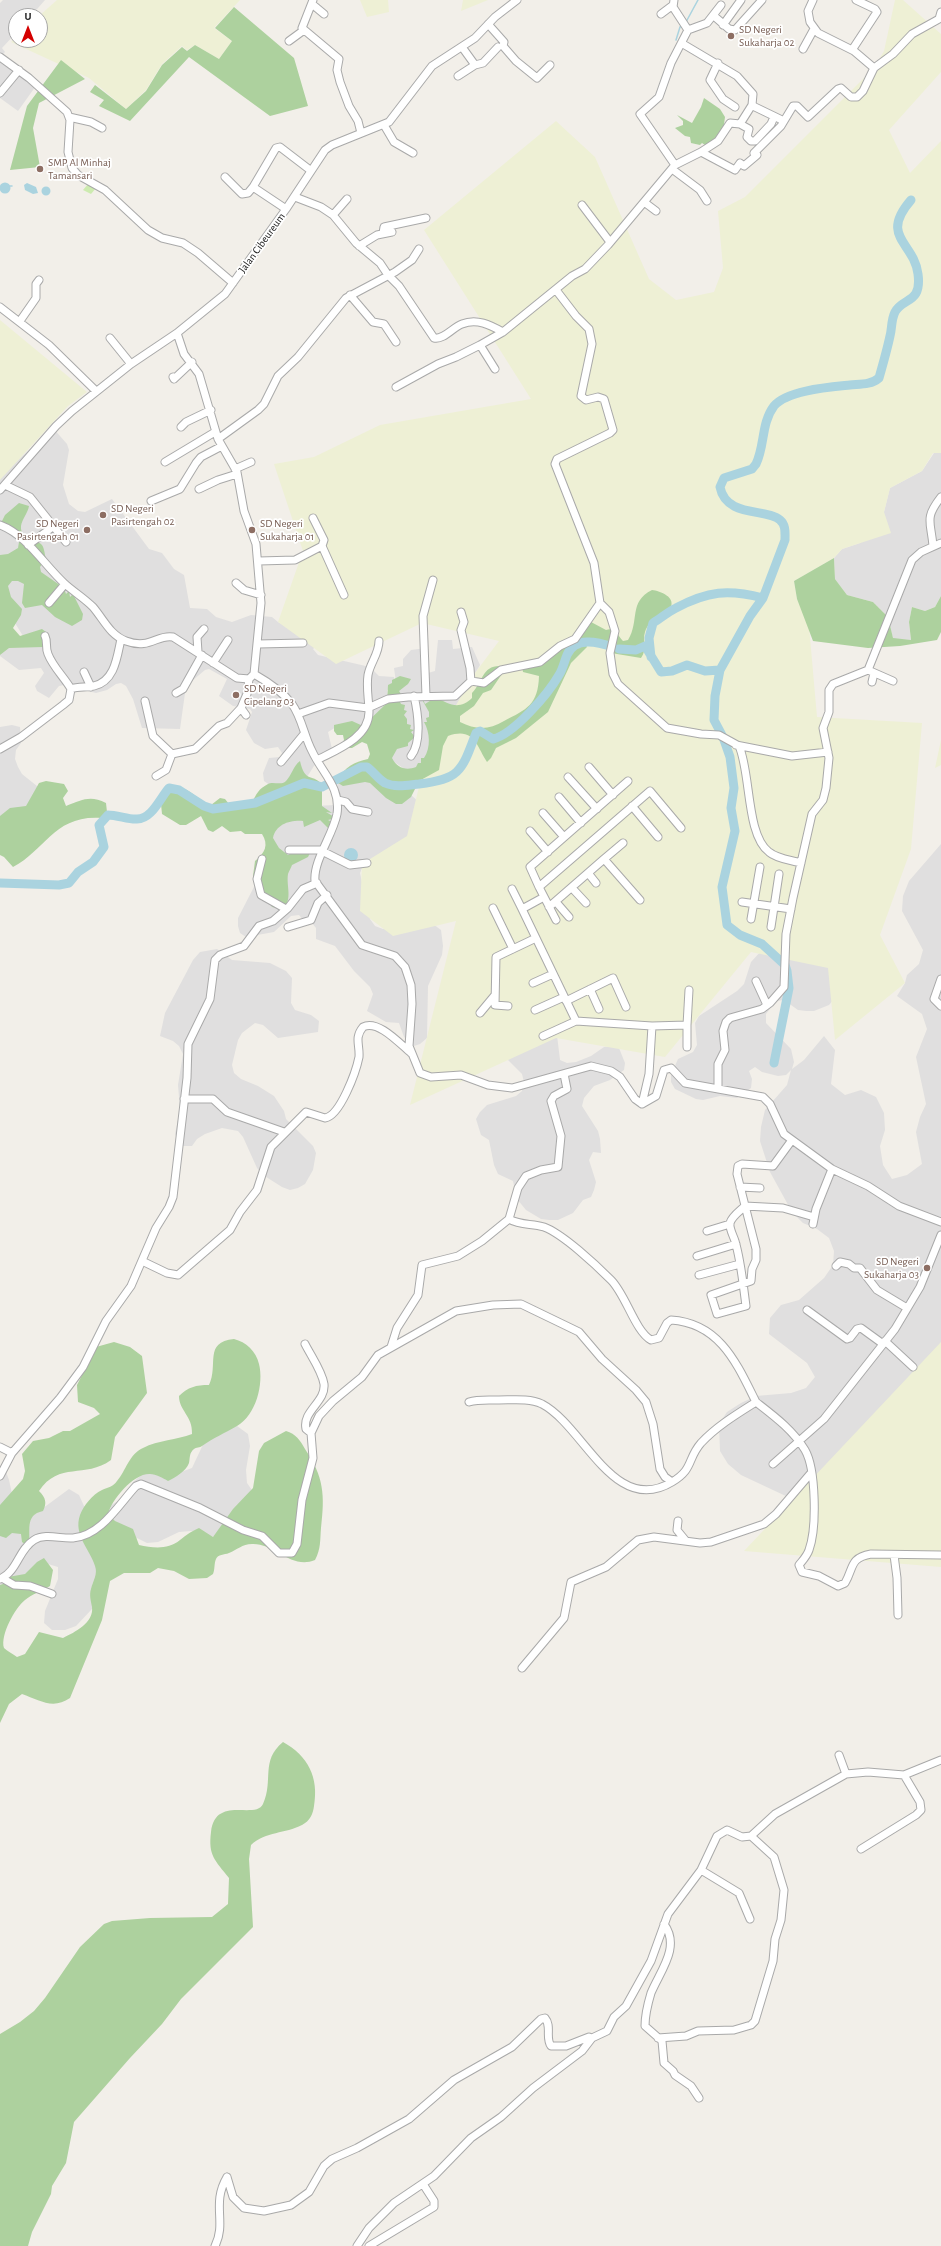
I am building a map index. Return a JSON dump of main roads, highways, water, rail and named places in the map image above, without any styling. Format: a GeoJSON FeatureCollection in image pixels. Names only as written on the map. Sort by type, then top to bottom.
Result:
{"type":"FeatureCollection","features":[{"type":"Feature","properties":{"kind":"water"},"geometry":{"type":"Polygon","coordinates":[[[5,182],[9,184],[11,188],[9,192],[5,194],[1,192],[-1,188],[1,184],[5,182]]]}},
{"type":"Feature","properties":{"kind":"water"},"geometry":{"type":"Polygon","coordinates":[[[27,183],[36,187],[38,193],[33,194],[25,190],[24,185],[27,183]]]}},
{"type":"Feature","properties":{"kind":"water"},"geometry":{"type":"Polygon","coordinates":[[[44,187],[48,187],[50,191],[48,195],[44,195],[42,193],[42,189],[44,187]]]}},
{"type":"Feature","properties":{"kind":"water"},"geometry":{"type":"Polygon","coordinates":[[[351,848],[356,850],[358,855],[356,860],[351,862],[346,860],[344,855],[346,850],[351,848]]]}},
{"type":"Feature","properties":{"kind":"waterway"},"geometry":{"type":"LineString","coordinates":[[686,22],[698,0]]}},
{"type":"Feature","properties":{"kind":"waterway"},"geometry":{"type":"LineString","coordinates":[[676,40],[680,27],[682,26]]}},
{"type":"Feature","properties":{"kind":"waterway"},"geometry":{"type":"LineString","coordinates":[[774,1063],[789,988],[787,971],[785,965],[762,944],[740,935],[727,925],[722,887],[735,831],[731,808],[734,788],[730,757],[723,737],[714,720],[715,696],[720,670],[750,616],[763,598],[785,540],[785,532],[782,522],[774,516],[747,511],[730,504],[724,497],[720,487],[724,478],[752,469],[756,464],[761,450],[767,420],[774,406],[780,401],[789,396],[810,390],[865,384],[879,378],[895,312],[898,307],[911,299],[917,290],[918,274],[915,263],[898,231],[898,223],[902,212],[911,200]]}},
{"type":"Feature","properties":{"kind":"waterway"},"geometry":{"type":"LineString","coordinates":[[651,657],[649,638],[653,623],[670,611],[687,602],[718,593],[739,593],[763,598]]}},
{"type":"Feature","properties":{"kind":"waterway"},"geometry":{"type":"LineString","coordinates":[[0,883],[59,885],[69,883],[78,872],[93,862],[104,847],[99,825],[108,815],[134,819],[147,816],[169,788],[179,790],[204,806],[213,809],[255,803],[304,783],[322,787],[361,767],[367,767],[382,781],[389,785],[402,786],[444,779],[452,775],[463,764],[476,733],[480,731],[493,739],[501,736],[511,730],[530,712],[554,683],[562,670],[567,655],[575,645],[594,642],[613,647]]}},
{"type":"Feature","properties":{"kind":"waterway"},"geometry":{"type":"LineString","coordinates":[[619,649],[636,650],[645,646],[661,672],[672,671],[687,665],[705,671],[720,670]]}},
{"type":"Feature","properties":{"kind":"place","name":"SD Negeri Sukaharja 02"},"geometry":{"type":"Point","coordinates":[731,36]}},
{"type":"Feature","properties":{"kind":"place","name":"SMP Al Minhaj Tamansari"},"geometry":{"type":"Point","coordinates":[40,169]}},
{"type":"Feature","properties":{"kind":"place","name":"SD Negeri Pasirtengah 02"},"geometry":{"type":"Point","coordinates":[103,515]}},
{"type":"Feature","properties":{"kind":"place","name":"SD Negeri Pasirtengah 01"},"geometry":{"type":"Point","coordinates":[87,530]}},
{"type":"Feature","properties":{"kind":"place","name":"SD Negeri Sukaharja 01"},"geometry":{"type":"Point","coordinates":[252,530]}},
{"type":"Feature","properties":{"kind":"place","name":"SD Negeri Cipelang 03"},"geometry":{"type":"Point","coordinates":[236,695]}},
{"type":"Feature","properties":{"kind":"place","name":"SD Negeri Sukaharja 03"},"geometry":{"type":"Point","coordinates":[927,1268]}}]}
